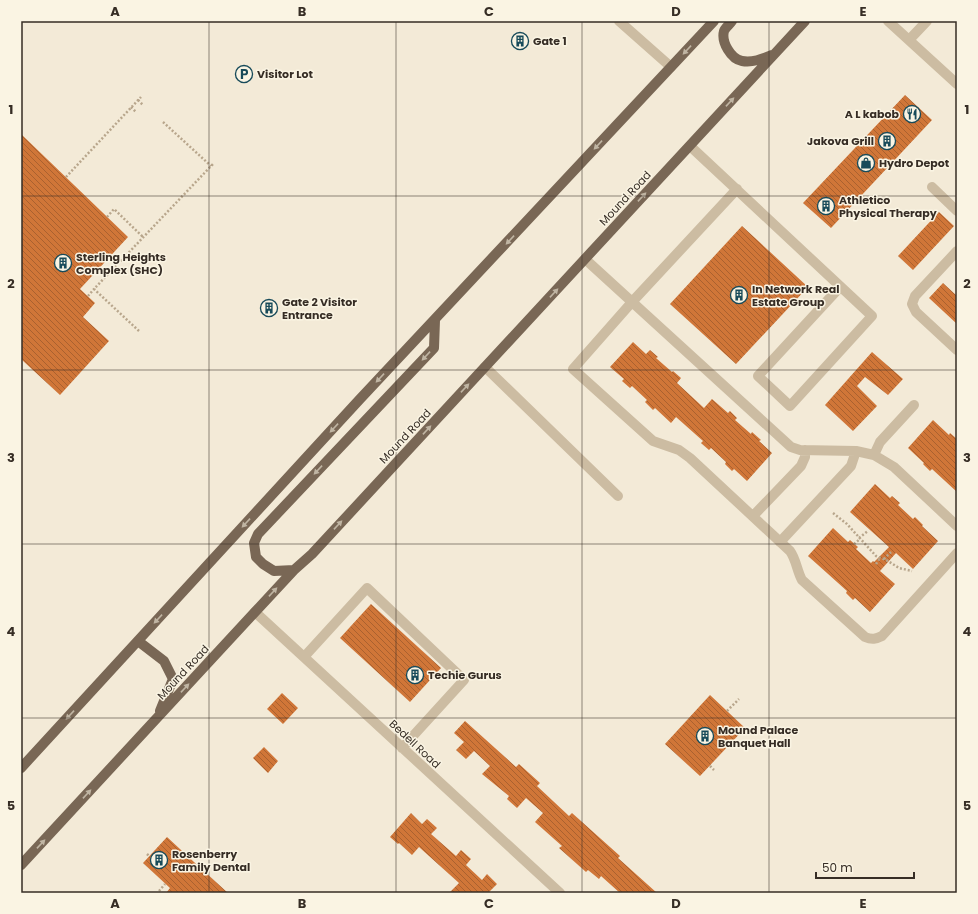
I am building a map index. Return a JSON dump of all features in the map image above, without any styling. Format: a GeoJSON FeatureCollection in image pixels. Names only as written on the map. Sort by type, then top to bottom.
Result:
{"type":"FeatureCollection","features":[{"type":"Feature","properties":{"kind":"main road"},"geometry":{"type":"LineString","coordinates":[[21,768],[360,399],[714,21]]}},
{"type":"Feature","properties":{"kind":"main road"},"geometry":{"type":"LineString","coordinates":[[732,21],[724,31],[725,41],[730,54],[740,61],[753,62],[775,54]]}},
{"type":"Feature","properties":{"kind":"main road","name":"Mound Road"},"geometry":{"type":"LineString","coordinates":[[21,865],[294,570],[312,554],[805,21]]}},
{"type":"Feature","properties":{"kind":"main road"},"geometry":{"type":"LineString","coordinates":[[294,570],[274,571],[256,558],[254,543],[258,534],[434,348],[435,320]]}},
{"type":"Feature","properties":{"kind":"main road"},"geometry":{"type":"LineString","coordinates":[[138,641],[164,661],[173,679],[157,718]]}},
{"type":"Feature","properties":{"kind":"street"},"geometry":{"type":"LineString","coordinates":[[619,21],[671,67]]}},
{"type":"Feature","properties":{"kind":"street"},"geometry":{"type":"LineString","coordinates":[[888,21],[957,84]]}},
{"type":"Feature","properties":{"kind":"street"},"geometry":{"type":"LineString","coordinates":[[909,40],[927,21]]}},
{"type":"Feature","properties":{"kind":"street"},"geometry":{"type":"LineString","coordinates":[[690,146],[872,316],[790,406],[758,376],[840,287]]}},
{"type":"Feature","properties":{"kind":"street"},"geometry":{"type":"LineString","coordinates":[[932,187],[957,211]]}},
{"type":"Feature","properties":{"kind":"street"},"geometry":{"type":"LineString","coordinates":[[737,189],[632,302],[573,369],[654,441],[679,450],[690,458],[792,554],[802,580],[865,637],[870,639],[882,636],[957,553]]}},
{"type":"Feature","properties":{"kind":"street"},"geometry":{"type":"LineString","coordinates":[[957,251],[915,296],[912,304],[916,312],[957,350]]}},
{"type":"Feature","properties":{"kind":"street"},"geometry":{"type":"LineString","coordinates":[[585,259],[791,447],[805,450],[856,451],[874,455],[894,467],[957,526]]}},
{"type":"Feature","properties":{"kind":"street"},"geometry":{"type":"LineString","coordinates":[[485,367],[618,496]]}},
{"type":"Feature","properties":{"kind":"street"},"geometry":{"type":"LineString","coordinates":[[874,455],[880,442],[914,405]]}},
{"type":"Feature","properties":{"kind":"street"},"geometry":{"type":"LineString","coordinates":[[753,516],[801,466],[805,457],[805,450]]}},
{"type":"Feature","properties":{"kind":"street"},"geometry":{"type":"LineString","coordinates":[[780,542],[851,466],[856,451]]}},
{"type":"Feature","properties":{"kind":"street"},"geometry":{"type":"LineString","coordinates":[[304,657],[367,588],[464,680],[402,748]]}},
{"type":"Feature","properties":{"kind":"street","name":"Bedell Road"},"geometry":{"type":"LineString","coordinates":[[255,612],[560,893]]}},
{"type":"Feature","properties":{"kind":"path"},"geometry":{"type":"LineString","coordinates":[[66,177],[140,98]]}},
{"type":"Feature","properties":{"kind":"path"},"geometry":{"type":"LineString","coordinates":[[138,100],[142,105]]}},
{"type":"Feature","properties":{"kind":"path"},"geometry":{"type":"LineString","coordinates":[[131,107],[136,112]]}},
{"type":"Feature","properties":{"kind":"path"},"geometry":{"type":"LineString","coordinates":[[88,296],[212,165],[164,122]]}},
{"type":"Feature","properties":{"kind":"path"},"geometry":{"type":"LineString","coordinates":[[107,217],[114,209],[144,237]]}},
{"type":"Feature","properties":{"kind":"path"},"geometry":{"type":"LineString","coordinates":[[94,289],[139,331]]}},
{"type":"Feature","properties":{"kind":"path"},"geometry":{"type":"LineString","coordinates":[[833,513],[847,524],[876,556],[899,568],[912,572]]}},
{"type":"Feature","properties":{"kind":"path"},"geometry":{"type":"LineString","coordinates":[[854,544],[868,531]]}},
{"type":"Feature","properties":{"kind":"path"},"geometry":{"type":"LineString","coordinates":[[884,560],[891,552]]}},
{"type":"Feature","properties":{"kind":"path"},"geometry":{"type":"LineString","coordinates":[[876,564],[880,558]]}},
{"type":"Feature","properties":{"kind":"path"},"geometry":{"type":"LineString","coordinates":[[727,711],[739,699]]}},
{"type":"Feature","properties":{"kind":"path"},"geometry":{"type":"LineString","coordinates":[[710,766],[714,770]]}},
{"type":"Feature","properties":{"kind":"path"},"geometry":{"type":"LineString","coordinates":[[159,890],[165,884]]}},
{"type":"Feature","properties":{"kind":"building"},"geometry":{"type":"Polygon","coordinates":[[[905,95],[932,120],[831,228],[803,203],[905,95]]]}},
{"type":"Feature","properties":{"kind":"building","name":"Sterling Heights Complex (SHC)"},"geometry":{"type":"Polygon","coordinates":[[[21,134],[128,237],[80,289],[95,303],[83,317],[109,341],[60,395],[21,359],[21,134]]]}},
{"type":"Feature","properties":{"kind":"building"},"geometry":{"type":"Polygon","coordinates":[[[939,212],[954,226],[913,270],[898,256],[939,212]]]}},
{"type":"Feature","properties":{"kind":"building","name":"In Network Real Estate Group"},"geometry":{"type":"Polygon","coordinates":[[[742,226],[808,287],[736,364],[670,304],[742,226]]]}},
{"type":"Feature","properties":{"kind":"building"},"geometry":{"type":"Polygon","coordinates":[[[943,283],[957,296],[957,324],[929,298],[943,283]]]}},
{"type":"Feature","properties":{"kind":"building"},"geometry":{"type":"Polygon","coordinates":[[[633,342],[646,354],[650,350],[658,357],[656,358],[681,378],[677,383],[704,408],[712,399],[728,413],[730,411],[737,418],[735,420],[751,434],[752,432],[761,440],[759,441],[772,453],[747,481],[734,469],[732,471],[725,464],[726,462],[711,448],[709,450],[701,443],[703,441],[676,417],[671,423],[655,408],[653,410],[645,402],[647,400],[632,386],[630,388],[622,381],[624,379],[610,367],[633,342]]]}},
{"type":"Feature","properties":{"kind":"building"},"geometry":{"type":"Polygon","coordinates":[[[872,352],[903,379],[888,395],[865,377],[857,386],[877,406],[853,431],[825,405],[872,352]]]}},
{"type":"Feature","properties":{"kind":"building"},"geometry":{"type":"Polygon","coordinates":[[[933,420],[949,435],[950,433],[957,439],[957,492],[932,469],[930,471],[908,448],[933,420]]]}},
{"type":"Feature","properties":{"kind":"building"},"geometry":{"type":"Polygon","coordinates":[[[875,484],[890,498],[892,496],[900,503],[898,505],[913,519],[915,517],[938,541],[913,569],[896,553],[880,571],[895,584],[870,612],[855,598],[853,600],[846,593],[847,591],[808,556],[833,528],[848,542],[850,540],[858,547],[856,549],[871,563],[873,561],[874,562],[889,547],[850,512],[875,484]]]}},
{"type":"Feature","properties":{"kind":"building"},"geometry":{"type":"Polygon","coordinates":[[[371,604],[441,668],[410,702],[340,638],[371,604]]]}},
{"type":"Feature","properties":{"kind":"building"},"geometry":{"type":"Polygon","coordinates":[[[282,693],[298,708],[283,724],[267,709],[282,693]]]}},
{"type":"Feature","properties":{"kind":"building","name":"Mound Palace Banquet Hall"},"geometry":{"type":"Polygon","coordinates":[[[710,695],[745,728],[700,776],[665,744],[710,695]]]}},
{"type":"Feature","properties":{"kind":"building"},"geometry":{"type":"Polygon","coordinates":[[[465,721],[516,767],[519,764],[540,783],[537,786],[569,816],[572,813],[620,856],[618,858],[657,893],[620,893],[601,876],[599,879],[588,870],[586,872],[559,848],[562,846],[535,822],[543,813],[526,798],[517,808],[507,799],[509,796],[482,774],[490,766],[474,751],[466,759],[456,750],[464,742],[454,733],[465,721]]]}},
{"type":"Feature","properties":{"kind":"building"},"geometry":{"type":"Polygon","coordinates":[[[264,747],[278,761],[268,773],[253,758],[264,747]]]}},
{"type":"Feature","properties":{"kind":"building"},"geometry":{"type":"Polygon","coordinates":[[[411,813],[422,824],[427,819],[437,828],[431,834],[456,856],[461,850],[471,859],[466,865],[482,880],[487,874],[497,884],[488,893],[449,893],[459,883],[419,847],[412,855],[390,837],[411,813]]]}},
{"type":"Feature","properties":{"kind":"building"},"geometry":{"type":"Polygon","coordinates":[[[167,837],[228,893],[166,893],[170,888],[143,863],[167,837]]]}},
{"type":"Feature","properties":{"kind":"place","name":"Gate 1"},"geometry":{"type":"Point","coordinates":[520,41]}},
{"type":"Feature","properties":{"kind":"place","name":"Visitor Lot"},"geometry":{"type":"Point","coordinates":[244,74]}},
{"type":"Feature","properties":{"kind":"place","name":"A L kabob"},"geometry":{"type":"Point","coordinates":[912,114]}},
{"type":"Feature","properties":{"kind":"place","name":"Jakova Grill"},"geometry":{"type":"Point","coordinates":[887,141]}},
{"type":"Feature","properties":{"kind":"place","name":"Hydro Depot"},"geometry":{"type":"Point","coordinates":[866,163]}},
{"type":"Feature","properties":{"kind":"place","name":"Athletico Physical Therapy"},"geometry":{"type":"Point","coordinates":[826,206]}},
{"type":"Feature","properties":{"kind":"place","name":"Sterling Heights Complex (SHC)"},"geometry":{"type":"Point","coordinates":[63,263]}},
{"type":"Feature","properties":{"kind":"place","name":"In Network Real Estate Group"},"geometry":{"type":"Point","coordinates":[739,295]}},
{"type":"Feature","properties":{"kind":"place","name":"Gate 2 Visitor Entrance"},"geometry":{"type":"Point","coordinates":[269,308]}},
{"type":"Feature","properties":{"kind":"place","name":"Techie Gurus"},"geometry":{"type":"Point","coordinates":[415,675]}},
{"type":"Feature","properties":{"kind":"place","name":"Mound Palace Banquet Hall"},"geometry":{"type":"Point","coordinates":[705,736]}},
{"type":"Feature","properties":{"kind":"place","name":"Rosenberry Family Dental"},"geometry":{"type":"Point","coordinates":[159,860]}}]}
